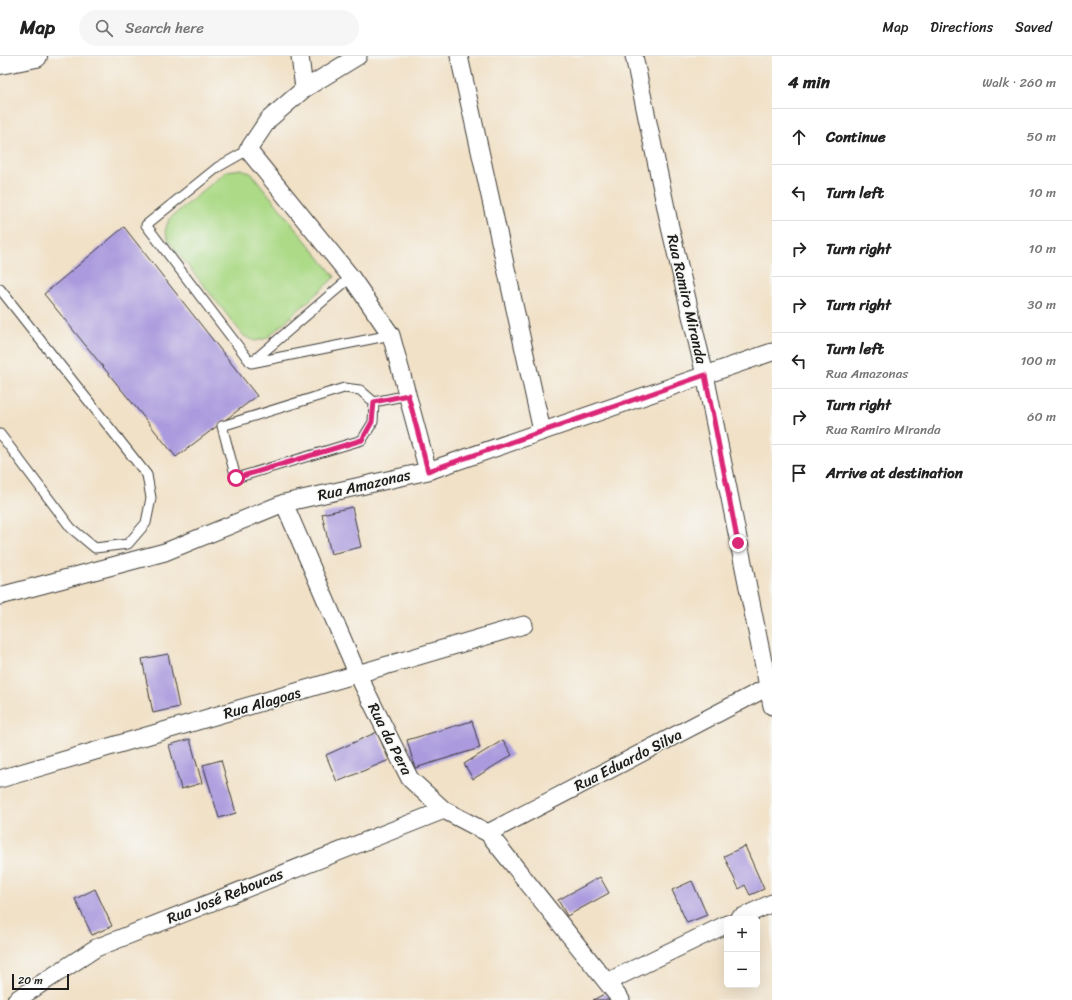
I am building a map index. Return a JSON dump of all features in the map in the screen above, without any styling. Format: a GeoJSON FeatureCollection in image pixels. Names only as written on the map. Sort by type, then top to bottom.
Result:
{"type":"FeatureCollection","features":[{"type":"Feature","properties":{"kind":"street"},"geometry":{"type":"LineString","coordinates":[[0,63],[36,56]]}},
{"type":"Feature","properties":{"kind":"street"},"geometry":{"type":"LineString","coordinates":[[300,56],[304,89]]}},
{"type":"Feature","properties":{"kind":"street"},"geometry":{"type":"LineString","coordinates":[[358,56],[304,89],[268,120],[248,150],[351,277],[391,335],[428,471]]}},
{"type":"Feature","properties":{"kind":"street"},"geometry":{"type":"LineString","coordinates":[[459,56],[542,431]]}},
{"type":"Feature","properties":{"kind":"street","name":"Rua Ramiro Miranda"},"geometry":{"type":"LineString","coordinates":[[634,56],[670,227],[705,375],[772,706]]}},
{"type":"Feature","properties":{"kind":"street","name":"Rua Amazonas"},"geometry":{"type":"LineString","coordinates":[[0,596],[164,552],[284,503],[428,471],[772,352]]}},
{"type":"Feature","properties":{"kind":"street","name":"Rua da Pera"},"geometry":{"type":"LineString","coordinates":[[284,503],[358,674],[410,779],[444,810],[488,833],[620,1000]]}},
{"type":"Feature","properties":{"kind":"street","name":"Rua Alagoas"},"geometry":{"type":"LineString","coordinates":[[0,779],[524,625]]}},
{"type":"Feature","properties":{"kind":"street","name":"Rua Eduardo Silva"},"geometry":{"type":"LineString","coordinates":[[488,833],[768,687]]}},
{"type":"Feature","properties":{"kind":"street","name":"Rua José Reboucas"},"geometry":{"type":"LineString","coordinates":[[16,1000],[96,948],[444,810]]}},
{"type":"Feature","properties":{"kind":"street"},"geometry":{"type":"LineString","coordinates":[[744,916],[772,903]]}},
{"type":"Feature","properties":{"kind":"street"},"geometry":{"type":"LineString","coordinates":[[607,982],[724,925]]}},
{"type":"Feature","properties":{"kind":"lane"},"geometry":{"type":"LineString","coordinates":[[248,150],[218,167],[146,225],[251,363]]}},
{"type":"Feature","properties":{"kind":"lane"},"geometry":{"type":"LineString","coordinates":[[251,363],[351,277]]}},
{"type":"Feature","properties":{"kind":"lane"},"geometry":{"type":"LineString","coordinates":[[0,289],[147,475],[151,498],[146,523],[128,544],[95,548],[71,528],[0,434]]}},
{"type":"Feature","properties":{"kind":"lane"},"geometry":{"type":"LineString","coordinates":[[251,363],[391,335]]}},
{"type":"Feature","properties":{"kind":"lane"},"geometry":{"type":"LineString","coordinates":[[344,388],[360,390],[374,402],[372,422],[362,440],[236,478],[222,426],[344,388]]}},
{"type":"Feature","properties":{"kind":"lane"},"geometry":{"type":"LineString","coordinates":[[374,402],[408,395]]}},
{"type":"Feature","properties":{"kind":"green space"},"geometry":{"type":"Polygon","coordinates":[[[242,169],[252,174],[335,277],[267,338],[255,341],[244,336],[169,242],[165,231],[169,219],[227,171],[242,169]]]}},
{"type":"Feature","properties":{"kind":"building"},"geometry":{"type":"Polygon","coordinates":[[[124,227],[257,396],[176,457],[44,294],[124,227]]]}},
{"type":"Feature","properties":{"kind":"building"},"geometry":{"type":"Polygon","coordinates":[[[352,507],[361,547],[331,554],[322,514],[352,507]]]}},
{"type":"Feature","properties":{"kind":"building"},"geometry":{"type":"Polygon","coordinates":[[[168,654],[179,707],[153,713],[142,659],[168,654]]]}},
{"type":"Feature","properties":{"kind":"building"},"geometry":{"type":"Polygon","coordinates":[[[472,721],[480,748],[415,768],[407,740],[472,721]]]}},
{"type":"Feature","properties":{"kind":"building"},"geometry":{"type":"Polygon","coordinates":[[[377,732],[389,760],[337,782],[326,755],[377,732]]]}},
{"type":"Feature","properties":{"kind":"building"},"geometry":{"type":"Polygon","coordinates":[[[190,739],[202,783],[181,789],[169,745],[190,739]]]}},
{"type":"Feature","properties":{"kind":"building"},"geometry":{"type":"Polygon","coordinates":[[[503,740],[512,755],[473,779],[464,764],[503,740]]]}},
{"type":"Feature","properties":{"kind":"building"},"geometry":{"type":"Polygon","coordinates":[[[221,760],[236,813],[219,818],[203,765],[221,760]]]}},
{"type":"Feature","properties":{"kind":"building"},"geometry":{"type":"Polygon","coordinates":[[[745,846],[764,889],[750,895],[745,885],[739,889],[724,856],[745,846]]]}},
{"type":"Feature","properties":{"kind":"building"},"geometry":{"type":"Polygon","coordinates":[[[600,877],[609,893],[567,916],[558,900],[600,877]]]}},
{"type":"Feature","properties":{"kind":"building"},"geometry":{"type":"Polygon","coordinates":[[[692,881],[707,915],[687,923],[672,890],[692,881]]]}},
{"type":"Feature","properties":{"kind":"building"},"geometry":{"type":"Polygon","coordinates":[[[95,889],[112,926],[92,935],[75,899],[95,889]]]}},
{"type":"Feature","properties":{"kind":"building"},"geometry":{"type":"Polygon","coordinates":[[[608,992],[612,1000],[593,1000],[608,992]]]}},
{"type":"Feature","properties":{"kind":"route"},"geometry":{"type":"LineString","coordinates":[[236,478],[362,440],[372,422],[374,402],[408,395],[428,471],[705,375],[738,543]]}}]}
